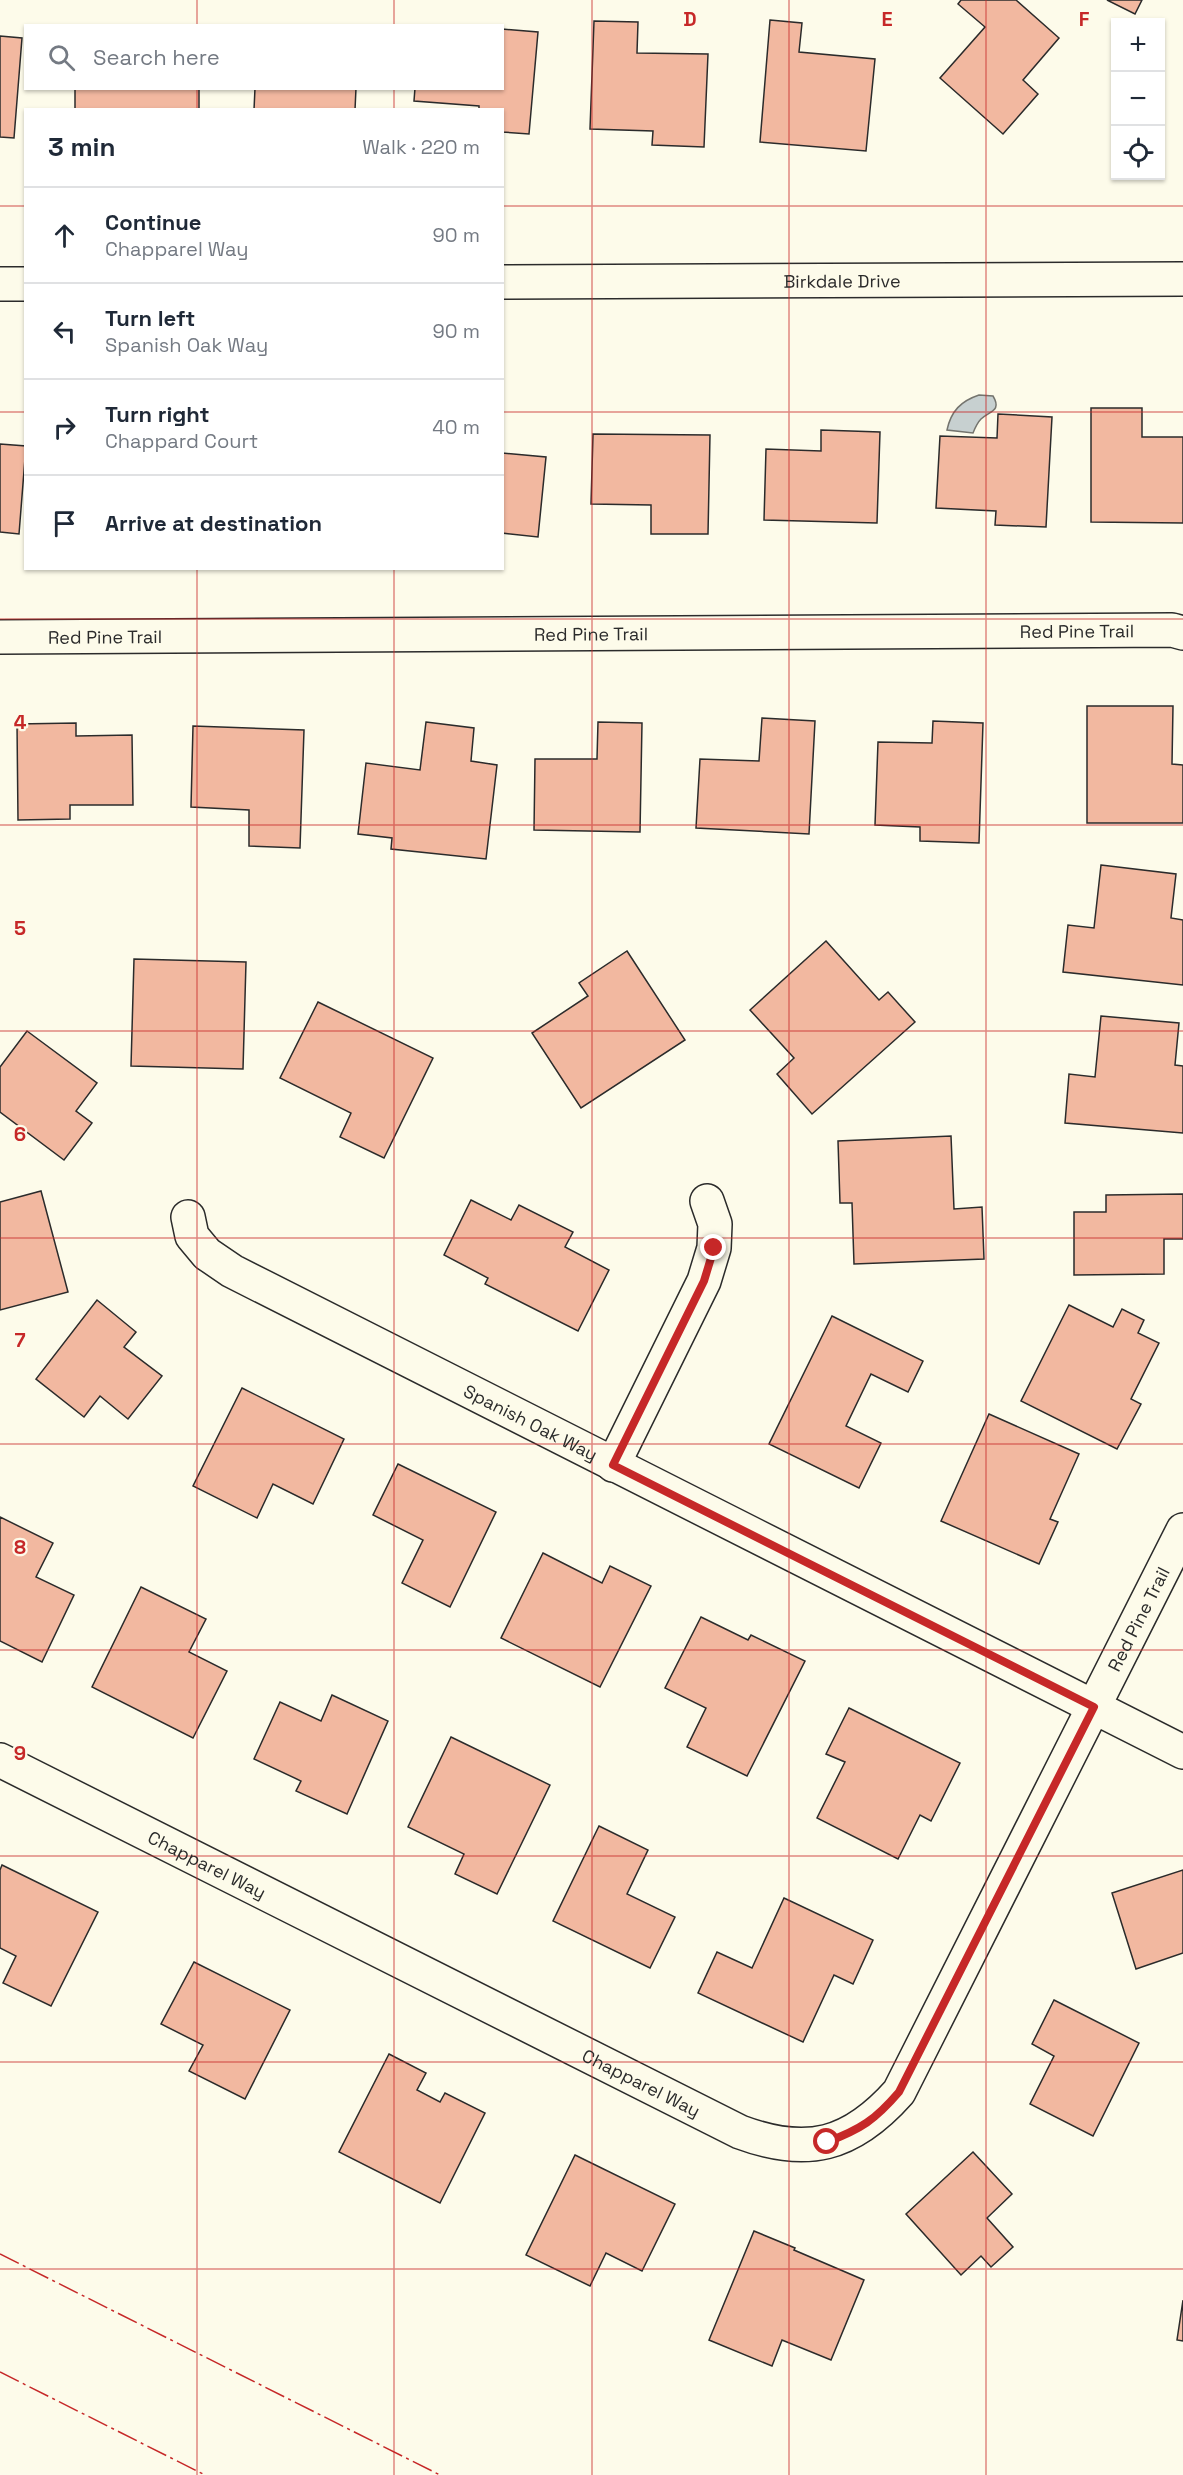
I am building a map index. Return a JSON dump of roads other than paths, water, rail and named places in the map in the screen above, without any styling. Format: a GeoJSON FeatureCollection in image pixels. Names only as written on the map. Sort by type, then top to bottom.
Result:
{"type":"FeatureCollection","features":[{"type":"Feature","properties":{"kind":"street","name":"Birkdale Drive"},"geometry":{"type":"LineString","coordinates":[[504,282],[1183,279]]}},
{"type":"Feature","properties":{"kind":"street"},"geometry":{"type":"LineString","coordinates":[[0,284],[24,284]]}},
{"type":"Feature","properties":{"kind":"street","name":"Red Pine Trail"},"geometry":{"type":"LineString","coordinates":[[0,637],[1160,630],[1183,633]]}},
{"type":"Feature","properties":{"kind":"street"},"geometry":{"type":"LineString","coordinates":[[613,1465],[704,1281],[714,1248],[716,1224],[707,1201]]}},
{"type":"Feature","properties":{"kind":"street","name":"Spanish Oak Way"},"geometry":{"type":"LineString","coordinates":[[188,1217],[192,1236],[207,1254],[232,1271],[1183,1752]]}},
{"type":"Feature","properties":{"kind":"street","name":"Red Pine Trail"},"geometry":{"type":"LineString","coordinates":[[1094,1707],[1183,1530]]}},
{"type":"Feature","properties":{"kind":"street","name":"Chapparel Way"},"geometry":{"type":"LineString","coordinates":[[0,1760],[740,2132],[768,2142],[797,2145],[827,2142],[855,2132],[879,2114],[899,2092],[1094,1707]]}}]}
